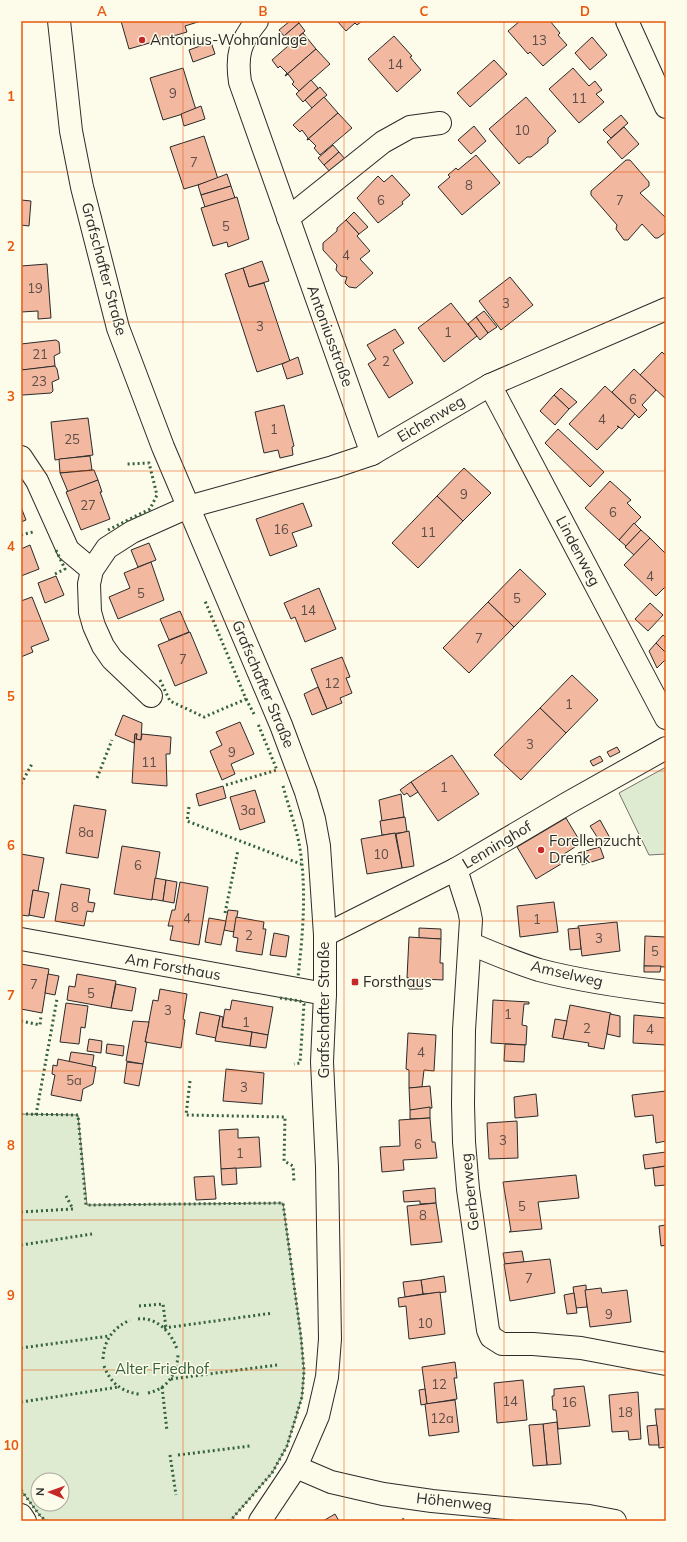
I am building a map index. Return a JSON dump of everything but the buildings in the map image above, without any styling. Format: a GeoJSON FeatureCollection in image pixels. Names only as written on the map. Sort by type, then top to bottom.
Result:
{"type":"FeatureCollection","features":[{"type":"Feature","properties":{"kind":"street","name":"Grafschafter Straße"},"geometry":{"type":"LineString","coordinates":[[59,21],[71,131],[84,194],[108,291],[132,368],[188,507],[281,725],[306,792],[314,819],[319,846],[324,935],[325,994],[322,1062],[330,1241],[330,1339],[327,1377],[318,1416],[296,1467],[260,1521]]}},
{"type":"Feature","properties":{"kind":"street","name":"Antoniusstraße"},"geometry":{"type":"LineString","coordinates":[[257,21],[242,40],[238,70],[240,82],[372,454]]}},
{"type":"Feature","properties":{"kind":"street"},"geometry":{"type":"LineString","coordinates":[[627,21],[666,107]]}},
{"type":"Feature","properties":{"kind":"street"},"geometry":{"type":"LineString","coordinates":[[288,218],[383,142],[410,127],[440,122]]}},
{"type":"Feature","properties":{"kind":"street","name":"Eichenweg"},"geometry":{"type":"LineString","coordinates":[[188,507],[333,467],[372,454],[490,385],[666,310]]}},
{"type":"Feature","properties":{"kind":"street","name":"Lindenweg"},"geometry":{"type":"LineString","coordinates":[[490,385],[666,718]]}},
{"type":"Feature","properties":{"kind":"street"},"geometry":{"type":"LineString","coordinates":[[21,457],[38,481],[68,550],[92,570]]}},
{"type":"Feature","properties":{"kind":"street"},"geometry":{"type":"LineString","coordinates":[[151,696],[112,659],[103,646],[90,612],[89,584],[92,570],[106,548],[118,540],[188,507]]}},
{"type":"Feature","properties":{"kind":"street","name":"Lenninghof"},"geometry":{"type":"LineString","coordinates":[[324,935],[456,869],[568,803],[666,748]]}},
{"type":"Feature","properties":{"kind":"street","name":"Gerberweg"},"geometry":{"type":"LineString","coordinates":[[456,869],[469,910],[471,944],[464,1030],[464,1142],[468,1189],[488,1330],[491,1337],[502,1344],[533,1344],[581,1348],[666,1364]]}},
{"type":"Feature","properties":{"kind":"street","name":"Am Forsthaus"},"geometry":{"type":"LineString","coordinates":[[21,939],[325,994]]}},
{"type":"Feature","properties":{"kind":"street","name":"Amselweg"},"geometry":{"type":"LineString","coordinates":[[471,944],[517,962],[557,974],[595,982],[666,992]]}},
{"type":"Feature","properties":{"kind":"street","name":"Höhenweg"},"geometry":{"type":"LineString","coordinates":[[296,1467],[331,1482],[383,1494],[495,1514],[589,1516],[615,1521]]}},
{"type":"Feature","properties":{"kind":"street"},"geometry":{"type":"LineString","coordinates":[[21,1515],[25,1521]]}},
{"type":"Feature","properties":{"kind":"green space"},"geometry":{"type":"Polygon","coordinates":[[[666,767],[666,854],[649,855],[619,793],[666,767]]]}},
{"type":"Feature","properties":{"kind":"green space","name":"Alter Friedhof"},"geometry":{"type":"Polygon","coordinates":[[[21,1114],[78,1115],[87,1205],[283,1203],[301,1337],[304,1371],[302,1397],[287,1446],[272,1473],[230,1521],[47,1521],[37,1512],[70,1512],[70,1472],[30,1472],[30,1502],[21,1490],[21,1114]]]}},
{"type":"Feature","properties":{"kind":"hedge"},"geometry":{"type":"LineString","coordinates":[[108,530],[150,509],[157,495],[149,463],[127,464]]}},
{"type":"Feature","properties":{"kind":"hedge"},"geometry":{"type":"LineString","coordinates":[[21,535],[33,532]]}},
{"type":"Feature","properties":{"kind":"hedge"},"geometry":{"type":"LineString","coordinates":[[55,548],[65,569],[55,574]]}},
{"type":"Feature","properties":{"kind":"hedge"},"geometry":{"type":"LineString","coordinates":[[160,680],[170,701],[204,717],[246,699],[205,601]]}},
{"type":"Feature","properties":{"kind":"hedge"},"geometry":{"type":"LineString","coordinates":[[246,699],[254,714]]}},
{"type":"Feature","properties":{"kind":"hedge"},"geometry":{"type":"LineString","coordinates":[[226,785],[277,770],[258,724]]}},
{"type":"Feature","properties":{"kind":"hedge"},"geometry":{"type":"LineString","coordinates":[[97,778],[112,740]]}},
{"type":"Feature","properties":{"kind":"hedge"},"geometry":{"type":"LineString","coordinates":[[21,784],[33,762]]}},
{"type":"Feature","properties":{"kind":"hedge"},"geometry":{"type":"LineString","coordinates":[[283,786],[296,829],[303,876],[303,927],[298,977]]}},
{"type":"Feature","properties":{"kind":"hedge"},"geometry":{"type":"LineString","coordinates":[[189,807],[187,821],[301,864]]}},
{"type":"Feature","properties":{"kind":"hedge"},"geometry":{"type":"LineString","coordinates":[[225,913],[238,850]]}},
{"type":"Feature","properties":{"kind":"hedge"},"geometry":{"type":"LineString","coordinates":[[280,998],[300,1001],[304,1004],[300,1063],[294,1064]]}},
{"type":"Feature","properties":{"kind":"hedge"},"geometry":{"type":"LineString","coordinates":[[36,1115],[57,999]]}},
{"type":"Feature","properties":{"kind":"hedge"},"geometry":{"type":"LineString","coordinates":[[21,1021],[40,1025],[41,1016]]}},
{"type":"Feature","properties":{"kind":"hedge"},"geometry":{"type":"LineString","coordinates":[[190,1081],[186,1115],[285,1117],[284,1161],[293,1166],[294,1182]]}},
{"type":"Feature","properties":{"kind":"hedge"},"geometry":{"type":"LineString","coordinates":[[21,1114],[78,1115],[86,1205],[283,1203],[301,1337],[304,1371],[302,1397],[287,1446],[272,1473],[230,1521]]}},
{"type":"Feature","properties":{"kind":"hedge"},"geometry":{"type":"LineString","coordinates":[[21,1212],[73,1209],[66,1196]]}},
{"type":"Feature","properties":{"kind":"hedge"},"geometry":{"type":"LineString","coordinates":[[21,1245],[92,1234]]}},
{"type":"Feature","properties":{"kind":"hedge"},"geometry":{"type":"LineString","coordinates":[[139,1306],[163,1304],[166,1328]]}},
{"type":"Feature","properties":{"kind":"hedge"},"geometry":{"type":"LineString","coordinates":[[164,1328],[273,1313]]}},
{"type":"Feature","properties":{"kind":"hedge"},"geometry":{"type":"LineString","coordinates":[[138,1319],[151,1320],[157,1323],[171,1337],[177,1349]]}},
{"type":"Feature","properties":{"kind":"hedge"},"geometry":{"type":"LineString","coordinates":[[103,1359],[105,1346],[110,1335],[130,1320]]}},
{"type":"Feature","properties":{"kind":"hedge"},"geometry":{"type":"LineString","coordinates":[[21,1348],[109,1336]]}},
{"type":"Feature","properties":{"kind":"hedge"},"geometry":{"type":"LineString","coordinates":[[148,1393],[161,1388],[170,1380],[176,1368],[178,1355]]}},
{"type":"Feature","properties":{"kind":"hedge"},"geometry":{"type":"LineString","coordinates":[[171,1379],[277,1365]]}},
{"type":"Feature","properties":{"kind":"hedge"},"geometry":{"type":"LineString","coordinates":[[104,1366],[109,1377],[117,1385],[127,1391],[139,1394]]}},
{"type":"Feature","properties":{"kind":"hedge"},"geometry":{"type":"LineString","coordinates":[[21,1402],[119,1387]]}},
{"type":"Feature","properties":{"kind":"hedge"},"geometry":{"type":"LineString","coordinates":[[162,1387],[167,1431]]}},
{"type":"Feature","properties":{"kind":"hedge"},"geometry":{"type":"LineString","coordinates":[[178,1455],[250,1446]]}},
{"type":"Feature","properties":{"kind":"hedge"},"geometry":{"type":"LineString","coordinates":[[170,1455],[176,1495]]}},
{"type":"Feature","properties":{"kind":"hedge"},"geometry":{"type":"LineString","coordinates":[[21,1490],[41,1517],[47,1521]]}},
{"type":"Feature","properties":{"kind":"place","name":"Antonius-Wohnanlage"},"geometry":{"type":"Point","coordinates":[142,40]}},
{"type":"Feature","properties":{"kind":"place","name":"Forellenzucht Drenk"},"geometry":{"type":"Point","coordinates":[541,850]}},
{"type":"Feature","properties":{"kind":"place","name":"Forsthaus"},"geometry":{"type":"Point","coordinates":[355,982]}}]}
